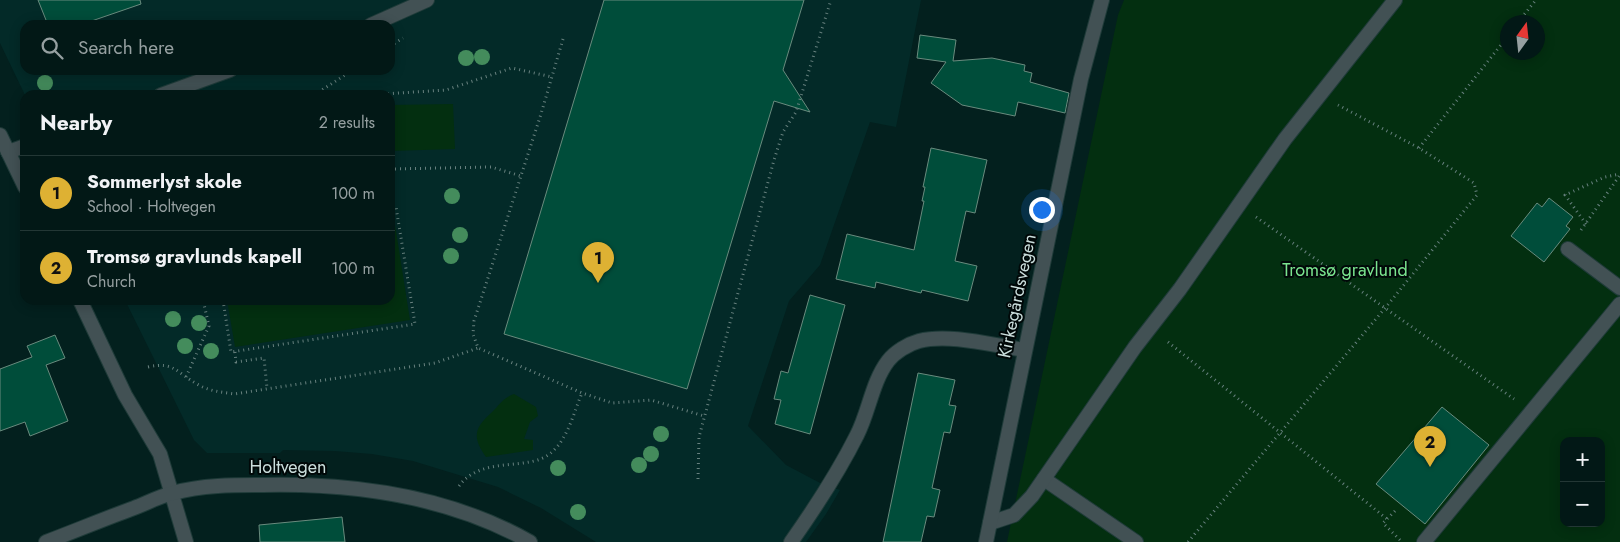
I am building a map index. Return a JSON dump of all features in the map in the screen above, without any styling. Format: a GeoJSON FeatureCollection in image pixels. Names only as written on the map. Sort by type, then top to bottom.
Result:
{"type":"FeatureCollection","features":[{"type":"Feature","properties":{"kind":"street"},"geometry":{"type":"LineString","coordinates":[[382,20],[427,0]]}},
{"type":"Feature","properties":{"kind":"street","name":"Kirkegårdsvegen"},"geometry":{"type":"LineString","coordinates":[[986,542],[1082,79],[1102,0]]}},
{"type":"Feature","properties":{"kind":"street"},"geometry":{"type":"LineString","coordinates":[[990,523],[1014,515],[1032,496],[1060,453],[1180,289],[1285,139],[1395,0]]}},
{"type":"Feature","properties":{"kind":"street"},"geometry":{"type":"LineString","coordinates":[[175,90],[216,75]]}},
{"type":"Feature","properties":{"kind":"street"},"geometry":{"type":"LineString","coordinates":[[0,135],[20,176]]}},
{"type":"Feature","properties":{"kind":"street"},"geometry":{"type":"LineString","coordinates":[[8,152],[20,148]]}},
{"type":"Feature","properties":{"kind":"street"},"geometry":{"type":"LineString","coordinates":[[1568,249],[1620,288]]}},
{"type":"Feature","properties":{"kind":"street"},"geometry":{"type":"LineString","coordinates":[[1424,542],[1620,304]]}},
{"type":"Feature","properties":{"kind":"street"},"geometry":{"type":"LineString","coordinates":[[82,305],[126,395],[160,454],[186,542]]}},
{"type":"Feature","properties":{"kind":"street"},"geometry":{"type":"LineString","coordinates":[[791,542],[811,516],[843,461],[858,434],[881,375],[888,361],[896,354],[919,341],[939,339],[1026,350]]}},
{"type":"Feature","properties":{"kind":"street"},"geometry":{"type":"LineString","coordinates":[[1044,479],[1136,542]]}},
{"type":"Feature","properties":{"kind":"street","name":"Holtvegen"},"geometry":{"type":"LineString","coordinates":[[46,542],[172,493],[197,488],[264,485],[321,485],[370,489],[413,498],[465,514],[530,542]]}},
{"type":"Feature","properties":{"kind":"path"},"geometry":{"type":"LineString","coordinates":[[698,479],[698,437],[774,160],[783,132],[796,112],[831,0]]}},
{"type":"Feature","properties":{"kind":"path"},"geometry":{"type":"LineString","coordinates":[[1524,15],[1536,0]]}},
{"type":"Feature","properties":{"kind":"path"},"geometry":{"type":"LineString","coordinates":[[478,348],[473,334],[474,321],[563,39]]}},
{"type":"Feature","properties":{"kind":"path"},"geometry":{"type":"LineString","coordinates":[[1419,148],[1500,46]]}},
{"type":"Feature","properties":{"kind":"path"},"geometry":{"type":"LineString","coordinates":[[395,93],[446,90],[512,68],[552,77]]}},
{"type":"Feature","properties":{"kind":"path"},"geometry":{"type":"LineString","coordinates":[[322,90],[345,75]]}},
{"type":"Feature","properties":{"kind":"path"},"geometry":{"type":"LineString","coordinates":[[1188,542],[1386,307],[1477,194],[1474,183],[1419,148],[1320,96]]}},
{"type":"Feature","properties":{"kind":"path"},"geometry":{"type":"LineString","coordinates":[[395,169],[491,167],[521,176]]}},
{"type":"Feature","properties":{"kind":"path"},"geometry":{"type":"LineString","coordinates":[[1586,224],[1565,195],[1605,177],[1620,174]]}},
{"type":"Feature","properties":{"kind":"path"},"geometry":{"type":"LineString","coordinates":[[1568,249],[1620,174]]}},
{"type":"Feature","properties":{"kind":"path"},"geometry":{"type":"LineString","coordinates":[[1238,204],[1473,368],[1530,412]]}},
{"type":"Feature","properties":{"kind":"path"},"geometry":{"type":"LineString","coordinates":[[224,305],[231,352],[415,324],[395,207]]}},
{"type":"Feature","properties":{"kind":"path"},"geometry":{"type":"LineString","coordinates":[[186,377],[209,326],[204,305]]}},
{"type":"Feature","properties":{"kind":"path"},"geometry":{"type":"LineString","coordinates":[[1150,328],[1387,519]]}},
{"type":"Feature","properties":{"kind":"path"},"geometry":{"type":"LineString","coordinates":[[148,367],[160,364],[173,367],[196,384],[220,392],[234,394],[435,363],[478,348],[582,394],[612,403],[651,400],[704,416]]}},
{"type":"Feature","properties":{"kind":"path"},"geometry":{"type":"LineString","coordinates":[[235,352],[236,362],[264,358],[267,388]]}},
{"type":"Feature","properties":{"kind":"path"},"geometry":{"type":"LineString","coordinates":[[459,486],[477,471],[546,456],[552,452],[562,440],[582,394]]}},
{"type":"Feature","properties":{"kind":"path"},"geometry":{"type":"LineString","coordinates":[[1395,511],[1383,523],[1403,542]]}},
{"type":"Feature","properties":{"kind":"shaded area"},"geometry":{"type":"Polygon","coordinates":[[[0,0],[921,0],[896,127],[870,122],[820,265],[789,301],[748,426],[786,465],[822,484],[840,490],[806,542],[596,542],[541,508],[498,487],[413,461],[372,454],[335,451],[283,450],[280,453],[207,453],[194,440],[127,305],[395,305],[395,90],[23,90],[0,43],[0,0]]]}},
{"type":"Feature","properties":{"kind":"green space","name":"Tromsø gravlund"},"geometry":{"type":"Polygon","coordinates":[[[1124,0],[1620,0],[1620,542],[1007,542],[1118,15],[1124,0]]]}},
{"type":"Feature","properties":{"kind":"green space"},"geometry":{"type":"Polygon","coordinates":[[[453,104],[455,149],[395,151],[395,105],[453,104]]]}},
{"type":"Feature","properties":{"kind":"green space"},"geometry":{"type":"Polygon","coordinates":[[[395,225],[410,320],[235,347],[228,305],[395,305],[395,225]]]}},
{"type":"Feature","properties":{"kind":"green space"},"geometry":{"type":"Polygon","coordinates":[[[514,394],[536,407],[538,416],[530,422],[524,439],[533,440],[533,450],[486,457],[478,441],[478,430],[485,419],[502,401],[514,394]]]}},
{"type":"Feature","properties":{"kind":"building"},"geometry":{"type":"Polygon","coordinates":[[[38,0],[140,0],[141,4],[95,20],[46,20],[38,0]]]}},
{"type":"Feature","properties":{"kind":"building"},"geometry":{"type":"Polygon","coordinates":[[[604,0],[804,0],[783,70],[810,112],[774,101],[687,389],[504,334],[604,0]]]}},
{"type":"Feature","properties":{"kind":"building"},"geometry":{"type":"Polygon","coordinates":[[[920,35],[956,40],[953,61],[992,58],[1025,65],[1024,71],[1032,73],[1030,82],[1069,93],[1065,113],[1018,102],[1015,116],[962,105],[931,83],[946,62],[917,58],[920,35]]]}},
{"type":"Feature","properties":{"kind":"building"},"geometry":{"type":"Polygon","coordinates":[[[931,148],[987,160],[975,213],[966,211],[955,261],[977,266],[968,301],[922,290],[921,293],[876,282],[875,288],[836,279],[847,234],[914,250],[924,201],[922,201],[925,187],[923,187],[931,148]]]}},
{"type":"Feature","properties":{"kind":"building"},"geometry":{"type":"Polygon","coordinates":[[[1549,198],[1573,217],[1566,226],[1570,229],[1544,262],[1511,236],[1537,203],[1542,207],[1549,198]]]}},
{"type":"Feature","properties":{"kind":"building"},"geometry":{"type":"Polygon","coordinates":[[[810,295],[845,305],[810,434],[775,424],[781,400],[774,399],[781,371],[788,373],[810,295]]]}},
{"type":"Feature","properties":{"kind":"building"},"geometry":{"type":"Polygon","coordinates":[[[55,335],[65,358],[46,365],[68,421],[30,436],[25,422],[0,431],[0,369],[32,357],[27,346],[55,335]]]}},
{"type":"Feature","properties":{"kind":"building"},"geometry":{"type":"Polygon","coordinates":[[[918,373],[955,380],[949,405],[956,406],[950,433],[944,432],[932,488],[940,490],[934,517],[927,516],[921,542],[883,542],[918,373]]]}},
{"type":"Feature","properties":{"kind":"building"},"geometry":{"type":"Polygon","coordinates":[[[1442,407],[1489,445],[1425,524],[1376,484],[1442,407]]]}},
{"type":"Feature","properties":{"kind":"building"},"geometry":{"type":"Polygon","coordinates":[[[342,517],[345,542],[260,542],[259,525],[342,517]]]}},
{"type":"Feature","properties":{"kind":"place","name":"Sommerlyst skole"},"geometry":{"type":"Point","coordinates":[598,283]}},
{"type":"Feature","properties":{"kind":"place","name":"Tromsø gravlunds kapell"},"geometry":{"type":"Point","coordinates":[1430,467]}}]}
